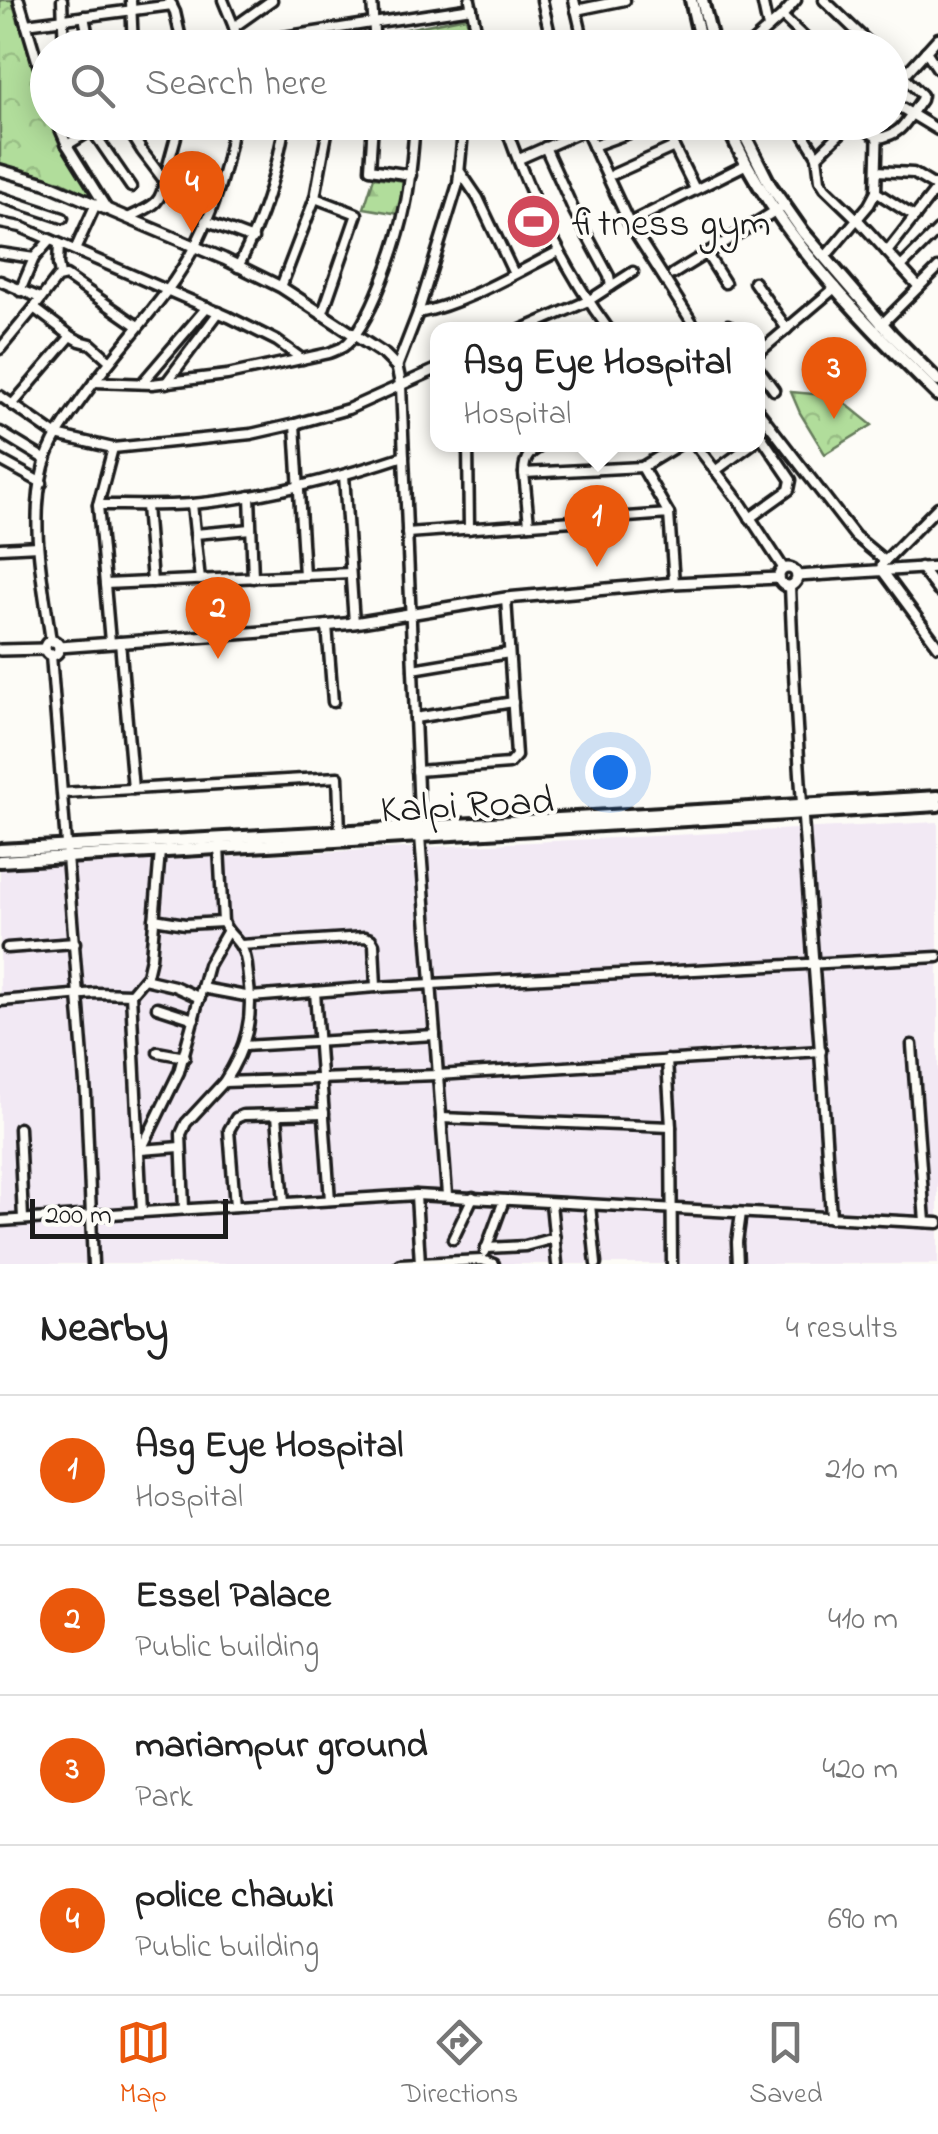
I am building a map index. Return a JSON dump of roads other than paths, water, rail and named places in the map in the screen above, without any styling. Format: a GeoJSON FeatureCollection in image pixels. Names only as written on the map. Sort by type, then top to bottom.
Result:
{"type":"FeatureCollection","features":[{"type":"Feature","properties":{"kind":"main road"},"geometry":{"type":"LineString","coordinates":[[692,0],[698,30]]}},
{"type":"Feature","properties":{"kind":"main road"},"geometry":{"type":"LineString","coordinates":[[702,0],[710,30]]}},
{"type":"Feature","properties":{"kind":"main road"},"geometry":{"type":"LineString","coordinates":[[734,140],[745,165],[836,287],[938,381]]}},
{"type":"Feature","properties":{"kind":"main road"},"geometry":{"type":"LineString","coordinates":[[746,140],[779,208],[938,395]]}},
{"type":"Feature","properties":{"kind":"main road","name":"Kalpi Road"},"geometry":{"type":"LineString","coordinates":[[0,850],[160,851],[938,797]]}},
{"type":"Feature","properties":{"kind":"main road","name":"Kalpi Road"},"geometry":{"type":"LineString","coordinates":[[802,808],[938,805]]}},
{"type":"Feature","properties":{"kind":"main road","name":"Kalpi Road"},"geometry":{"type":"LineString","coordinates":[[0,861],[68,852],[340,832],[420,831]]}},
{"type":"Feature","properties":{"kind":"street"},"geometry":{"type":"LineString","coordinates":[[19,0],[30,33]]}},
{"type":"Feature","properties":{"kind":"street"},"geometry":{"type":"LineString","coordinates":[[62,0],[63,30]]}},
{"type":"Feature","properties":{"kind":"street"},"geometry":{"type":"LineString","coordinates":[[130,0],[133,30]]}},
{"type":"Feature","properties":{"kind":"street"},"geometry":{"type":"LineString","coordinates":[[222,0],[235,30]]}},
{"type":"Feature","properties":{"kind":"street"},"geometry":{"type":"LineString","coordinates":[[234,27],[272,0]]}},
{"type":"Feature","properties":{"kind":"street"},"geometry":{"type":"LineString","coordinates":[[372,0],[374,30]]}},
{"type":"Feature","properties":{"kind":"street"},"geometry":{"type":"LineString","coordinates":[[542,0],[549,30]]}},
{"type":"Feature","properties":{"kind":"street"},"geometry":{"type":"LineString","coordinates":[[581,30],[575,5],[624,0]]}},
{"type":"Feature","properties":{"kind":"street"},"geometry":{"type":"LineString","coordinates":[[762,0],[768,28],[796,0]]}},
{"type":"Feature","properties":{"kind":"street"},"geometry":{"type":"LineString","coordinates":[[824,0],[855,30]]}},
{"type":"Feature","properties":{"kind":"street"},"geometry":{"type":"LineString","coordinates":[[26,24],[131,11],[169,2],[182,30]]}},
{"type":"Feature","properties":{"kind":"street"},"geometry":{"type":"LineString","coordinates":[[329,30],[471,4],[476,30]]}},
{"type":"Feature","properties":{"kind":"street"},"geometry":{"type":"LineString","coordinates":[[84,16],[87,30]]}},
{"type":"Feature","properties":{"kind":"street"},"geometry":{"type":"LineString","coordinates":[[782,16],[796,30]]}},
{"type":"Feature","properties":{"kind":"street"},"geometry":{"type":"LineString","coordinates":[[908,71],[938,38]]}},
{"type":"Feature","properties":{"kind":"street"},"geometry":{"type":"LineString","coordinates":[[926,51],[938,68]]}},
{"type":"Feature","properties":{"kind":"street"},"geometry":{"type":"LineString","coordinates":[[908,80],[922,95],[908,118]]}},
{"type":"Feature","properties":{"kind":"street"},"geometry":{"type":"LineString","coordinates":[[908,111],[938,130]]}},
{"type":"Feature","properties":{"kind":"street"},"geometry":{"type":"LineString","coordinates":[[64,140],[107,209]]}},
{"type":"Feature","properties":{"kind":"street"},"geometry":{"type":"LineString","coordinates":[[66,146],[73,140]]}},
{"type":"Feature","properties":{"kind":"street"},"geometry":{"type":"LineString","coordinates":[[99,140],[131,187]]}},
{"type":"Feature","properties":{"kind":"street"},"geometry":{"type":"LineString","coordinates":[[135,140],[164,180],[216,195]]}},
{"type":"Feature","properties":{"kind":"street"},"geometry":{"type":"LineString","coordinates":[[128,218],[157,202],[163,194],[175,140]]}},
{"type":"Feature","properties":{"kind":"street"},"geometry":{"type":"LineString","coordinates":[[93,1264],[75,943],[37,522],[46,460],[56,435],[168,290],[195,246],[216,195],[231,140]]}},
{"type":"Feature","properties":{"kind":"street"},"geometry":{"type":"LineString","coordinates":[[238,266],[253,239],[282,140]]}},
{"type":"Feature","properties":{"kind":"street"},"geometry":{"type":"LineString","coordinates":[[281,287],[315,198],[326,140]]}},
{"type":"Feature","properties":{"kind":"street"},"geometry":{"type":"LineString","coordinates":[[372,140],[370,169],[411,175]]}},
{"type":"Feature","properties":{"kind":"street"},"geometry":{"type":"LineString","coordinates":[[94,382],[166,383],[228,375],[343,348],[376,299],[404,212],[414,140]]}},
{"type":"Feature","properties":{"kind":"street"},"geometry":{"type":"LineString","coordinates":[[446,1195],[420,831],[397,367],[418,314],[461,173],[463,140]]}},
{"type":"Feature","properties":{"kind":"street"},"geometry":{"type":"LineString","coordinates":[[511,140],[559,251],[603,322]]}},
{"type":"Feature","properties":{"kind":"street"},"geometry":{"type":"LineString","coordinates":[[519,159],[559,140]]}},
{"type":"Feature","properties":{"kind":"street"},"geometry":{"type":"LineString","coordinates":[[590,140],[629,223],[692,322]]}},
{"type":"Feature","properties":{"kind":"street"},"geometry":{"type":"LineString","coordinates":[[593,146],[610,140]]}},
{"type":"Feature","properties":{"kind":"street"},"geometry":{"type":"LineString","coordinates":[[671,140],[695,189]]}},
{"type":"Feature","properties":{"kind":"street"},"geometry":{"type":"LineString","coordinates":[[807,140],[817,156],[820,180],[919,288]]}},
{"type":"Feature","properties":{"kind":"street"},"geometry":{"type":"LineString","coordinates":[[817,156],[833,140]]}},
{"type":"Feature","properties":{"kind":"street"},"geometry":{"type":"LineString","coordinates":[[824,257],[870,206],[876,192],[878,140]]}},
{"type":"Feature","properties":{"kind":"street"},"geometry":{"type":"LineString","coordinates":[[614,174],[674,146]]}},
{"type":"Feature","properties":{"kind":"street"},"geometry":{"type":"LineString","coordinates":[[545,148],[611,286]]}},
{"type":"Feature","properties":{"kind":"street"},"geometry":{"type":"LineString","coordinates":[[629,223],[745,165]]}},
{"type":"Feature","properties":{"kind":"street"},"geometry":{"type":"LineString","coordinates":[[0,170],[45,182],[281,287],[397,367]]}},
{"type":"Feature","properties":{"kind":"street"},"geometry":{"type":"LineString","coordinates":[[877,171],[914,173],[938,188],[888,252]]}},
{"type":"Feature","properties":{"kind":"street"},"geometry":{"type":"LineString","coordinates":[[461,173],[478,198],[514,274]]}},
{"type":"Feature","properties":{"kind":"street"},"geometry":{"type":"LineString","coordinates":[[876,192],[915,216]]}},
{"type":"Feature","properties":{"kind":"street"},"geometry":{"type":"LineString","coordinates":[[0,197],[63,218]]}},
{"type":"Feature","properties":{"kind":"street"},"geometry":{"type":"LineString","coordinates":[[315,198],[357,214],[322,314]]}},
{"type":"Feature","properties":{"kind":"street"},"geometry":{"type":"LineString","coordinates":[[75,250],[96,204]]}},
{"type":"Feature","properties":{"kind":"street"},"geometry":{"type":"LineString","coordinates":[[674,274],[779,208]]}},
{"type":"Feature","properties":{"kind":"street"},"geometry":{"type":"LineString","coordinates":[[206,220],[253,239]]}},
{"type":"Feature","properties":{"kind":"street"},"geometry":{"type":"LineString","coordinates":[[0,223],[22,228],[220,312],[277,341],[302,359]]}},
{"type":"Feature","properties":{"kind":"street"},"geometry":{"type":"LineString","coordinates":[[901,268],[938,230]]}},
{"type":"Feature","properties":{"kind":"street"},"geometry":{"type":"LineString","coordinates":[[20,290],[34,258],[55,242]]}},
{"type":"Feature","properties":{"kind":"street"},"geometry":{"type":"LineString","coordinates":[[55,242],[60,275]]}},
{"type":"Feature","properties":{"kind":"street"},"geometry":{"type":"LineString","coordinates":[[418,314],[559,251]]}},
{"type":"Feature","properties":{"kind":"street"},"geometry":{"type":"LineString","coordinates":[[0,253],[34,258]]}},
{"type":"Feature","properties":{"kind":"street"},"geometry":{"type":"LineString","coordinates":[[706,253],[725,283]]}},
{"type":"Feature","properties":{"kind":"street"},"geometry":{"type":"LineString","coordinates":[[546,322],[633,272]]}},
{"type":"Feature","properties":{"kind":"street"},"geometry":{"type":"LineString","coordinates":[[0,350],[60,275]]}},
{"type":"Feature","properties":{"kind":"street"},"geometry":{"type":"LineString","coordinates":[[60,275],[138,326]]}},
{"type":"Feature","properties":{"kind":"street"},"geometry":{"type":"LineString","coordinates":[[878,327],[936,275]]}},
{"type":"Feature","properties":{"kind":"street"},"geometry":{"type":"LineString","coordinates":[[0,281],[40,298]]}},
{"type":"Feature","properties":{"kind":"street"},"geometry":{"type":"LineString","coordinates":[[754,282],[787,328]]}},
{"type":"Feature","properties":{"kind":"street"},"geometry":{"type":"LineString","coordinates":[[765,347],[836,287]]}},
{"type":"Feature","properties":{"kind":"street"},"geometry":{"type":"LineString","coordinates":[[142,384],[206,306]]}},
{"type":"Feature","properties":{"kind":"street"},"geometry":{"type":"LineString","coordinates":[[34,308],[71,336],[92,344],[110,361]]}},
{"type":"Feature","properties":{"kind":"street"},"geometry":{"type":"LineString","coordinates":[[166,383],[220,312]]}},
{"type":"Feature","properties":{"kind":"street"},"geometry":{"type":"LineString","coordinates":[[0,330],[10,338]]}},
{"type":"Feature","properties":{"kind":"street"},"geometry":{"type":"LineString","coordinates":[[12,406],[71,336]]}},
{"type":"Feature","properties":{"kind":"street"},"geometry":{"type":"LineString","coordinates":[[0,396],[56,435],[113,448],[251,434],[295,424],[348,409],[430,372]]}},
{"type":"Feature","properties":{"kind":"street"},"geometry":{"type":"LineString","coordinates":[[765,378],[774,390]]}},
{"type":"Feature","properties":{"kind":"street"},"geometry":{"type":"LineString","coordinates":[[765,419],[855,536],[883,565],[938,646]]}},
{"type":"Feature","properties":{"kind":"street"},"geometry":{"type":"LineString","coordinates":[[295,424],[304,576]]}},
{"type":"Feature","properties":{"kind":"street"},"geometry":{"type":"LineString","coordinates":[[0,432],[46,460]]}},
{"type":"Feature","properties":{"kind":"street"},"geometry":{"type":"LineString","coordinates":[[113,448],[98,505],[133,789]]}},
{"type":"Feature","properties":{"kind":"street"},"geometry":{"type":"LineString","coordinates":[[750,518],[791,488],[791,480],[765,448]]}},
{"type":"Feature","properties":{"kind":"street"},"geometry":{"type":"LineString","coordinates":[[468,452],[469,528]]}},
{"type":"Feature","properties":{"kind":"street"},"geometry":{"type":"LineString","coordinates":[[530,524],[524,461],[532,452]]}},
{"type":"Feature","properties":{"kind":"street"},"geometry":{"type":"LineString","coordinates":[[524,473],[642,468],[667,452]]}},
{"type":"Feature","properties":{"kind":"street"},"geometry":{"type":"LineString","coordinates":[[701,452],[750,518],[781,574],[782,584],[883,565],[938,567]]}},
{"type":"Feature","properties":{"kind":"street"},"geometry":{"type":"LineString","coordinates":[[716,471],[740,452]]}},
{"type":"Feature","properties":{"kind":"street"},"geometry":{"type":"LineString","coordinates":[[98,505],[192,504],[250,496],[344,475],[404,456]]}},
{"type":"Feature","properties":{"kind":"street"},"geometry":{"type":"LineString","coordinates":[[0,460],[42,483]]}},
{"type":"Feature","properties":{"kind":"street"},"geometry":{"type":"LineString","coordinates":[[642,468],[669,514],[674,583]]}},
{"type":"Feature","properties":{"kind":"street"},"geometry":{"type":"LineString","coordinates":[[344,475],[354,622]]}},
{"type":"Feature","properties":{"kind":"street"},"geometry":{"type":"LineString","coordinates":[[250,496],[253,578]]}},
{"type":"Feature","properties":{"kind":"street"},"geometry":{"type":"LineString","coordinates":[[192,504],[200,580]]}},
{"type":"Feature","properties":{"kind":"street"},"geometry":{"type":"LineString","coordinates":[[146,506],[152,582]]}},
{"type":"Feature","properties":{"kind":"street"},"geometry":{"type":"LineString","coordinates":[[883,565],[938,507]]}},
{"type":"Feature","properties":{"kind":"street"},"geometry":{"type":"LineString","coordinates":[[407,533],[669,514]]}},
{"type":"Feature","properties":{"kind":"street"},"geometry":{"type":"LineString","coordinates":[[195,534],[251,530]]}},
{"type":"Feature","properties":{"kind":"street"},"geometry":{"type":"LineString","coordinates":[[0,548],[38,546]]}},
{"type":"Feature","properties":{"kind":"street"},"geometry":{"type":"LineString","coordinates":[[920,567],[938,591]]}},
{"type":"Feature","properties":{"kind":"street"},"geometry":{"type":"LineString","coordinates":[[0,650],[327,626],[506,598],[781,574],[792,569],[802,808],[831,1218]]}},
{"type":"Feature","properties":{"kind":"street"},"geometry":{"type":"LineString","coordinates":[[105,584],[350,574]]}},
{"type":"Feature","properties":{"kind":"street"},"geometry":{"type":"LineString","coordinates":[[417,771],[509,764],[516,756],[506,598]]}},
{"type":"Feature","properties":{"kind":"street"},"geometry":{"type":"LineString","coordinates":[[327,626],[334,702]]}},
{"type":"Feature","properties":{"kind":"street"},"geometry":{"type":"LineString","coordinates":[[413,668],[510,653]]}},
{"type":"Feature","properties":{"kind":"street"},"geometry":{"type":"LineString","coordinates":[[415,718],[514,702]]}},
{"type":"Feature","properties":{"kind":"street"},"geometry":{"type":"LineString","coordinates":[[63,793],[338,776],[340,832]]}},
{"type":"Feature","properties":{"kind":"street"},"geometry":{"type":"LineString","coordinates":[[184,1209],[181,1134],[186,1123],[224,1082],[243,1046],[251,1015],[246,957],[222,922],[219,847]]}},
{"type":"Feature","properties":{"kind":"street"},"geometry":{"type":"LineString","coordinates":[[142,1212],[131,994],[144,979],[151,958],[160,851]]}},
{"type":"Feature","properties":{"kind":"street"},"geometry":{"type":"LineString","coordinates":[[154,919],[186,924],[222,922]]}},
{"type":"Feature","properties":{"kind":"street"},"geometry":{"type":"LineString","coordinates":[[140,1150],[185,1058],[208,965],[227,932]]}},
{"type":"Feature","properties":{"kind":"street"},"geometry":{"type":"LineString","coordinates":[[241,945],[365,937],[374,944],[376,987]]}},
{"type":"Feature","properties":{"kind":"street"},"geometry":{"type":"LineString","coordinates":[[7,948],[75,943]]}},
{"type":"Feature","properties":{"kind":"street"},"geometry":{"type":"LineString","coordinates":[[144,979],[201,993],[251,997],[938,957]]}},
{"type":"Feature","properties":{"kind":"street"},"geometry":{"type":"LineString","coordinates":[[0,1002],[110,992],[131,994]]}},
{"type":"Feature","properties":{"kind":"street"},"geometry":{"type":"LineString","coordinates":[[315,992],[330,1200]]}},
{"type":"Feature","properties":{"kind":"street"},"geometry":{"type":"LineString","coordinates":[[157,1008],[194,1019]]}},
{"type":"Feature","properties":{"kind":"street"},"geometry":{"type":"LineString","coordinates":[[243,1046],[434,1035]]}},
{"type":"Feature","properties":{"kind":"street"},"geometry":{"type":"LineString","coordinates":[[912,1045],[925,1222]]}},
{"type":"Feature","properties":{"kind":"street"},"geometry":{"type":"LineString","coordinates":[[224,1082],[438,1075],[822,1051]]}},
{"type":"Feature","properties":{"kind":"street"},"geometry":{"type":"LineString","coordinates":[[158,1052],[185,1058]]}},
{"type":"Feature","properties":{"kind":"street"},"geometry":{"type":"LineString","coordinates":[[667,1060],[672,1264]]}},
{"type":"Feature","properties":{"kind":"street"},"geometry":{"type":"LineString","coordinates":[[235,1206],[229,1130],[236,1118],[324,1113]]}},
{"type":"Feature","properties":{"kind":"street"},"geometry":{"type":"LineString","coordinates":[[277,1114],[284,1203]]}},
{"type":"Feature","properties":{"kind":"street"},"geometry":{"type":"LineString","coordinates":[[441,1118],[671,1127]]}},
{"type":"Feature","properties":{"kind":"street"},"geometry":{"type":"LineString","coordinates":[[19,1128],[23,1220]]}},
{"type":"Feature","properties":{"kind":"street"},"geometry":{"type":"LineString","coordinates":[[140,1150],[180,1147]]}},
{"type":"Feature","properties":{"kind":"street"},"geometry":{"type":"LineString","coordinates":[[416,1195],[420,1263]]}},
{"type":"Feature","properties":{"kind":"street"},"geometry":{"type":"LineString","coordinates":[[0,1221],[446,1195],[938,1223]]}},
{"type":"Feature","properties":{"kind":"street"},"geometry":{"type":"LineString","coordinates":[[452,1239],[473,1197]]}},
{"type":"Feature","properties":{"kind":"street"},"geometry":{"type":"LineString","coordinates":[[482,1262],[504,1200]]}},
{"type":"Feature","properties":{"kind":"street"},"geometry":{"type":"LineString","coordinates":[[552,1202],[557,1264]]}},
{"type":"Feature","properties":{"kind":"street"},"geometry":{"type":"LineString","coordinates":[[590,1206],[596,1264]]}},
{"type":"Feature","properties":{"kind":"street"},"geometry":{"type":"LineString","coordinates":[[738,1264],[742,1213]]}},
{"type":"Feature","properties":{"kind":"street"},"geometry":{"type":"LineString","coordinates":[[486,1248],[525,1246],[554,1238]]}},
{"type":"Feature","properties":{"kind":"street"},"geometry":{"type":"LineString","coordinates":[[400,1264],[494,1264]]}},
{"type":"Feature","properties":{"kind":"place","name":"fitness gym"},"geometry":{"type":"Point","coordinates":[533,221]}},
{"type":"Feature","properties":{"kind":"place","name":"police chawki"},"geometry":{"type":"Point","coordinates":[192,233]}},
{"type":"Feature","properties":{"kind":"place","name":"mariampur ground"},"geometry":{"type":"Point","coordinates":[834,419]}},
{"type":"Feature","properties":{"kind":"place","name":"Asg Eye Hospital"},"geometry":{"type":"Point","coordinates":[597,567]}},
{"type":"Feature","properties":{"kind":"place","name":"Essel Palace"},"geometry":{"type":"Point","coordinates":[218,659]}}]}
